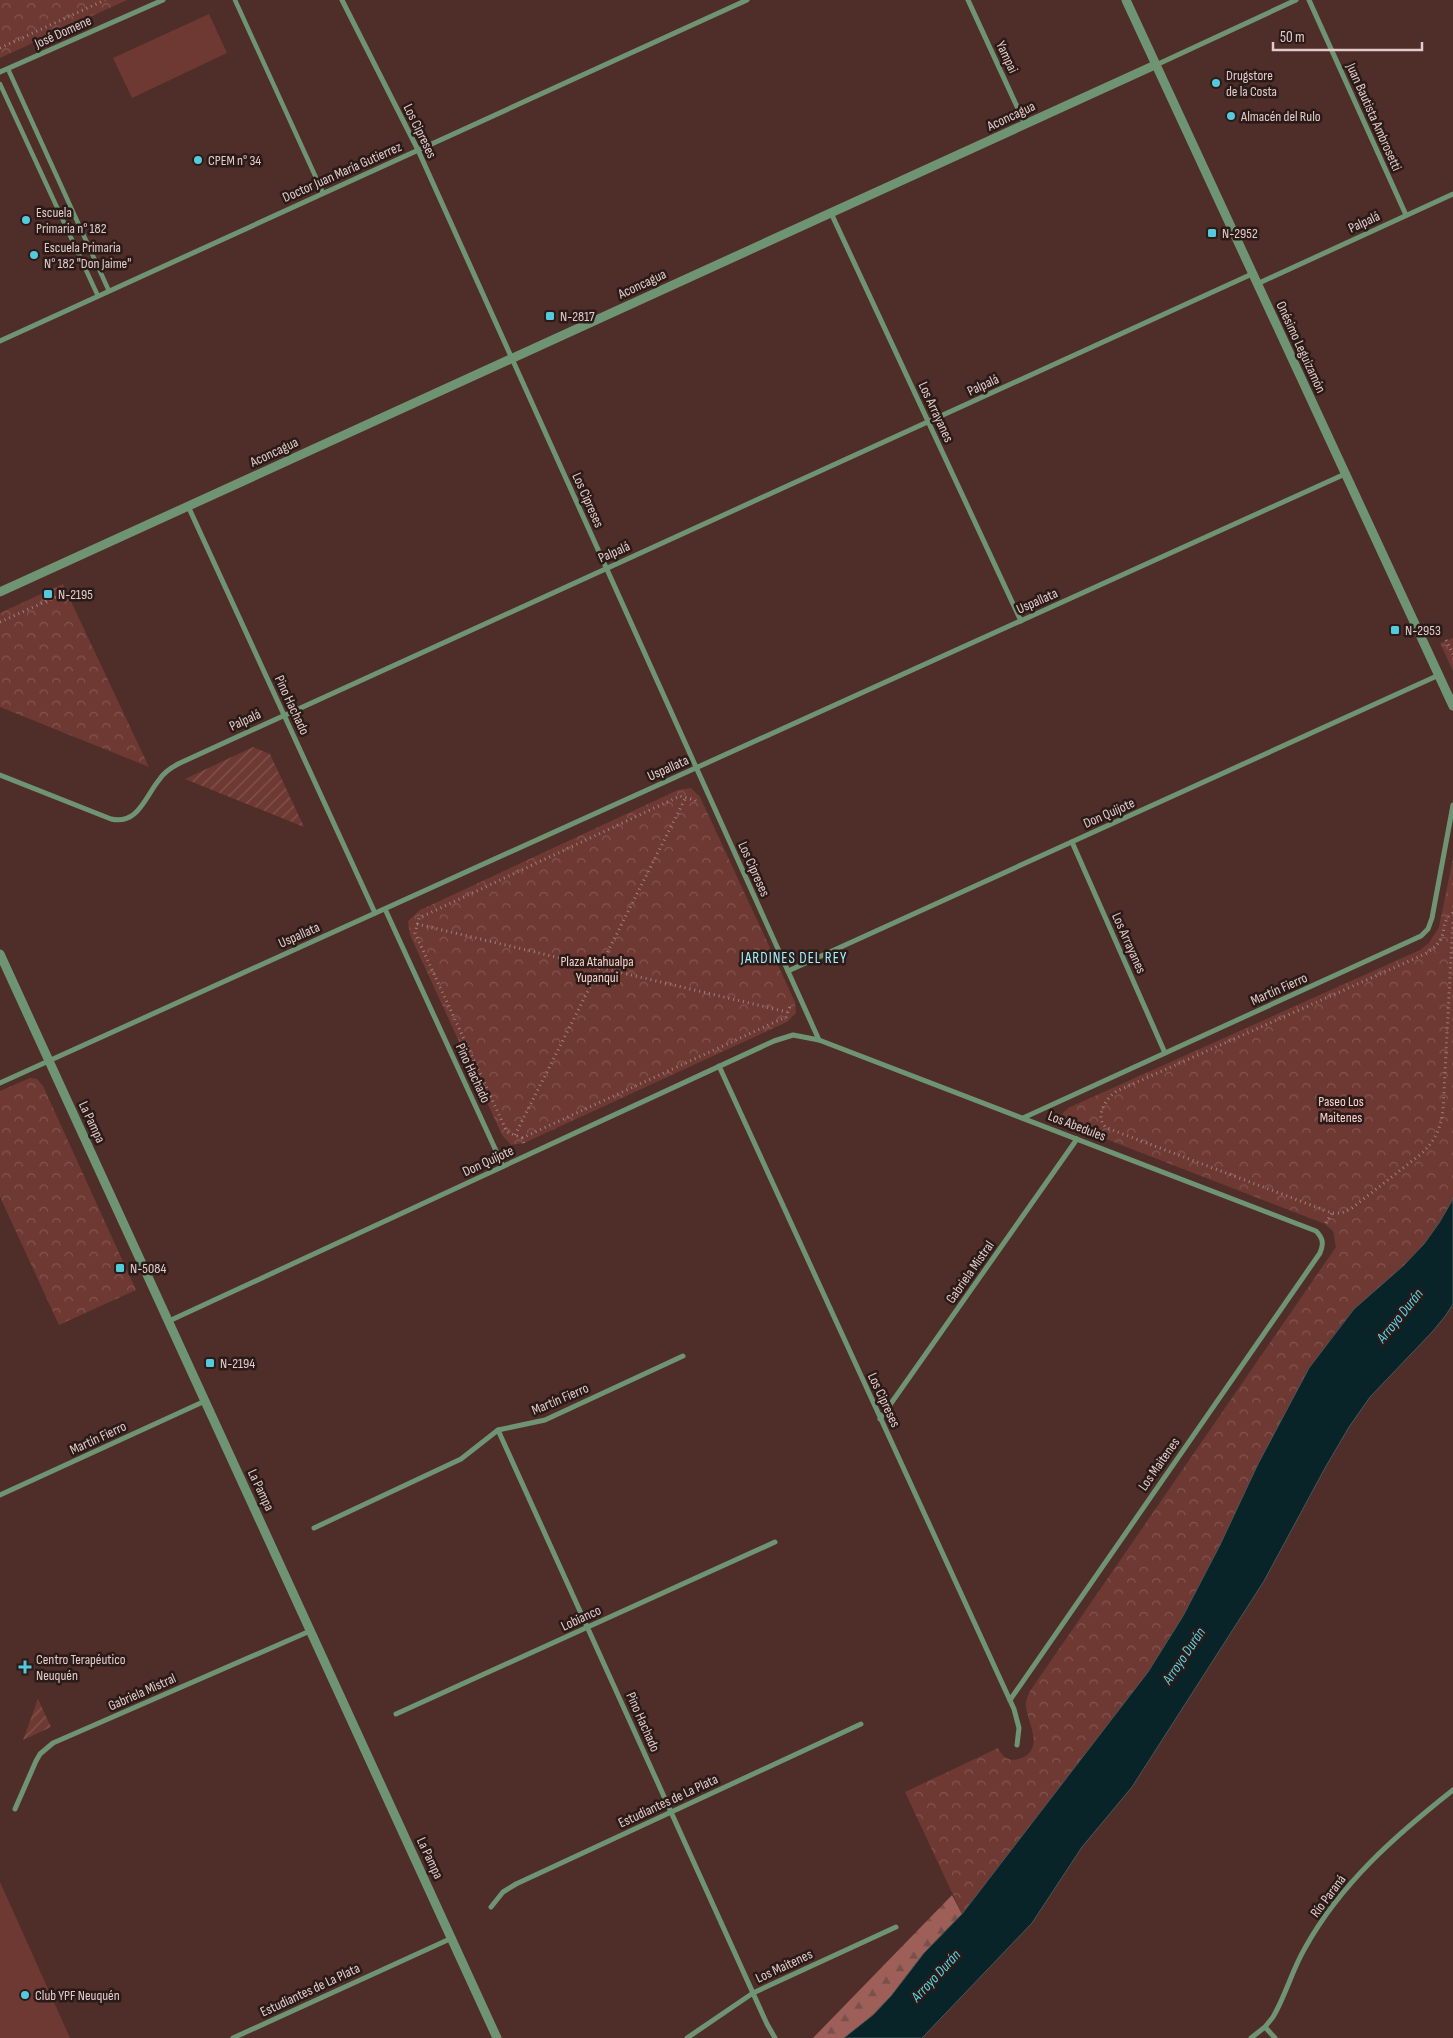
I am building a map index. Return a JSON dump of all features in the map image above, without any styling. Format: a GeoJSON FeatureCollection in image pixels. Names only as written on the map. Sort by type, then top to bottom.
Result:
{"type":"FeatureCollection","features":[{"type":"Feature","properties":{"kind":"street","name":"José Domene"},"geometry":{"type":"LineString","coordinates":[[0,72],[163,0]]}},
{"type":"Feature","properties":{"kind":"street"},"geometry":{"type":"LineString","coordinates":[[235,0],[323,193]]}},
{"type":"Feature","properties":{"kind":"street","name":"Los Cipreses"},"geometry":{"type":"LineString","coordinates":[[342,0],[418,150],[819,1040]]}},
{"type":"Feature","properties":{"kind":"street","name":"Doctor Juan María Gutierrez"},"geometry":{"type":"LineString","coordinates":[[0,341],[747,0]]}},
{"type":"Feature","properties":{"kind":"street","name":"Yampai"},"geometry":{"type":"LineString","coordinates":[[968,0],[1025,124]]}},
{"type":"Feature","properties":{"kind":"street","name":"Onésimo Leguizamón"},"geometry":{"type":"LineString","coordinates":[[1126,0],[1453,706]]}},
{"type":"Feature","properties":{"kind":"street","name":"Aconcagua"},"geometry":{"type":"LineString","coordinates":[[0,592],[1296,0]]}},
{"type":"Feature","properties":{"kind":"street","name":"Juan Bautista Ambrosetti"},"geometry":{"type":"LineString","coordinates":[[1309,0],[1406,215]]}},
{"type":"Feature","properties":{"kind":"street"},"geometry":{"type":"LineString","coordinates":[[8,69],[109,291]]}},
{"type":"Feature","properties":{"kind":"street"},"geometry":{"type":"LineString","coordinates":[[0,84],[98,296]]}},
{"type":"Feature","properties":{"kind":"street","name":"Palpalá"},"geometry":{"type":"LineString","coordinates":[[1257,284],[1453,194]]}},
{"type":"Feature","properties":{"kind":"street","name":"Los Arrayanes"},"geometry":{"type":"LineString","coordinates":[[830,213],[1021,621]]}},
{"type":"Feature","properties":{"kind":"street","name":"Palpalá"},"geometry":{"type":"LineString","coordinates":[[0,775],[111,819],[124,820],[133,816],[139,810],[158,780],[174,766],[1252,274]]}},
{"type":"Feature","properties":{"kind":"street","name":"Uspallata"},"geometry":{"type":"LineString","coordinates":[[0,1083],[1345,474]]}},
{"type":"Feature","properties":{"kind":"street","name":"Pino Hachado"},"geometry":{"type":"LineString","coordinates":[[188,506],[375,914]]}},
{"type":"Feature","properties":{"kind":"street","name":"Don Quijote"},"geometry":{"type":"LineString","coordinates":[[788,971],[1439,675]]}},
{"type":"Feature","properties":{"kind":"street","name":"Martín Fierro"},"geometry":{"type":"LineString","coordinates":[[1023,1118],[1416,939],[1424,933],[1432,918],[1453,805]]}},
{"type":"Feature","properties":{"kind":"street","name":"Los Arrayanes"},"geometry":{"type":"LineString","coordinates":[[1072,842],[1165,1053]]}},
{"type":"Feature","properties":{"kind":"street","name":"Pino Hachado"},"geometry":{"type":"LineString","coordinates":[[385,909],[504,1166]]}},
{"type":"Feature","properties":{"kind":"street","name":"La Pampa"},"geometry":{"type":"LineString","coordinates":[[0,954],[497,2038]]}},
{"type":"Feature","properties":{"kind":"street","name":"Don Quijote"},"geometry":{"type":"LineString","coordinates":[[169,1321],[784,1037],[802,1036],[819,1040]]}},
{"type":"Feature","properties":{"kind":"street","name":"Los Abedules"},"geometry":{"type":"LineString","coordinates":[[819,1040],[1311,1229],[1320,1235],[1322,1240]]}},
{"type":"Feature","properties":{"kind":"street","name":"Los Cipreses"},"geometry":{"type":"LineString","coordinates":[[718,1066],[1010,1700],[1018,1722],[1017,1745]]}},
{"type":"Feature","properties":{"kind":"street","name":"Gabriela Mistral"},"geometry":{"type":"LineString","coordinates":[[880,1418],[1077,1139]]}},
{"type":"Feature","properties":{"kind":"street","name":"Los Maitenes"},"geometry":{"type":"LineString","coordinates":[[1010,1700],[1320,1253],[1323,1244],[1322,1240]]}},
{"type":"Feature","properties":{"kind":"street","name":"Martín Fierro"},"geometry":{"type":"LineString","coordinates":[[314,1528],[461,1459],[498,1430],[545,1420],[683,1356]]}},
{"type":"Feature","properties":{"kind":"street","name":"Martín Fierro"},"geometry":{"type":"LineString","coordinates":[[0,1495],[205,1401]]}},
{"type":"Feature","properties":{"kind":"street","name":"Pino Hachado"},"geometry":{"type":"LineString","coordinates":[[498,1430],[767,2024]]}},
{"type":"Feature","properties":{"kind":"street","name":"Lobianco"},"geometry":{"type":"LineString","coordinates":[[396,1714],[775,1542]]}},
{"type":"Feature","properties":{"kind":"street","name":"Gabriela Mistral"},"geometry":{"type":"LineString","coordinates":[[15,1808],[40,1754],[54,1743],[310,1630]]}},
{"type":"Feature","properties":{"kind":"street","name":"Estudiantes de La Plata"},"geometry":{"type":"LineString","coordinates":[[491,1907],[503,1892],[516,1884],[861,1724]]}},
{"type":"Feature","properties":{"kind":"street","name":"Río Paraná"},"geometry":{"type":"LineString","coordinates":[[1251,2038],[1265,2027],[1279,2006],[1305,1948],[1334,1905],[1380,1852],[1453,1790]]}},
{"type":"Feature","properties":{"kind":"street","name":"Los Maitenes"},"geometry":{"type":"LineString","coordinates":[[687,2038],[753,1993],[896,1927]]}},
{"type":"Feature","properties":{"kind":"street","name":"Estudiantes de La Plata"},"geometry":{"type":"LineString","coordinates":[[233,2038],[452,1938]]}},
{"type":"Feature","properties":{"kind":"street"},"geometry":{"type":"LineString","coordinates":[[767,2024],[770,2038]]}},
{"type":"Feature","properties":{"kind":"street"},"geometry":{"type":"LineString","coordinates":[[767,2024],[775,2038]]}},
{"type":"Feature","properties":{"kind":"street"},"geometry":{"type":"LineString","coordinates":[[1265,2027],[1275,2038]]}},
{"type":"Feature","properties":{"kind":"path"},"geometry":{"type":"LineString","coordinates":[[0,48],[105,0]]}},
{"type":"Feature","properties":{"kind":"path"},"geometry":{"type":"LineString","coordinates":[[0,622],[67,592]]}},
{"type":"Feature","properties":{"kind":"path"},"geometry":{"type":"LineString","coordinates":[[1446,640],[1453,654]]}},
{"type":"Feature","properties":{"kind":"path"},"geometry":{"type":"LineString","coordinates":[[678,790],[680,796]]}},
{"type":"Feature","properties":{"kind":"path"},"geometry":{"type":"LineString","coordinates":[[524,1143],[522,1138],[507,1132],[415,933],[419,918],[680,796],[695,800],[699,809]]}},
{"type":"Feature","properties":{"kind":"path"},"geometry":{"type":"LineString","coordinates":[[515,1135],[686,797]]}},
{"type":"Feature","properties":{"kind":"path"},"geometry":{"type":"LineString","coordinates":[[1453,913],[1445,919],[1442,937],[1438,943],[1425,954],[1117,1092],[1106,1101],[1100,1119],[1107,1128],[1332,1213],[1342,1213],[1352,1208],[1429,1147],[1439,1129],[1443,1110],[1453,920]]}},
{"type":"Feature","properties":{"kind":"path"},"geometry":{"type":"LineString","coordinates":[[417,924],[787,1012]]}},
{"type":"Feature","properties":{"kind":"path"},"geometry":{"type":"LineString","coordinates":[[787,1022],[786,1017],[790,1004]]}},
{"type":"Feature","properties":{"kind":"path"},"geometry":{"type":"LineString","coordinates":[[522,1138],[786,1017]]}},
{"type":"Feature","properties":{"kind":"path"},"geometry":{"type":"LineString","coordinates":[[502,1135],[507,1132]]}},
{"type":"Feature","properties":{"kind":"path"},"geometry":{"type":"LineString","coordinates":[[1325,1224],[1332,1213]]}},
{"type":"Feature","properties":{"kind":"green space"},"geometry":{"type":"Polygon","coordinates":[[[0,0],[127,0],[0,58],[0,0]]]}},
{"type":"Feature","properties":{"kind":"green space"},"geometry":{"type":"Polygon","coordinates":[[[209,14],[227,53],[132,98],[113,58],[209,14]]]}},
{"type":"Feature","properties":{"kind":"green space"},"geometry":{"type":"Polygon","coordinates":[[[63,584],[149,767],[0,707],[0,613],[63,584]]]}},
{"type":"Feature","properties":{"kind":"green space"},"geometry":{"type":"Polygon","coordinates":[[[1453,638],[1453,671],[1440,643],[1453,638]]]}},
{"type":"Feature","properties":{"kind":"green space"},"geometry":{"type":"Polygon","coordinates":[[[253,747],[270,754],[304,827],[185,779],[253,747]]]}},
{"type":"Feature","properties":{"kind":"green space","name":"Plaza Atahualpa Yupanqui"},"geometry":{"type":"Polygon","coordinates":[[[691,788],[700,797],[795,1002],[796,1013],[787,1022],[524,1143],[511,1145],[502,1135],[410,935],[408,921],[420,910],[678,790],[691,788]]]}},
{"type":"Feature","properties":{"kind":"green space","name":"Paseo Los Maitenes"},"geometry":{"type":"Polygon","coordinates":[[[1453,858],[1453,1199],[1424,1244],[1403,1266],[1354,1309],[1330,1339],[1258,1464],[1220,1545],[1183,1616],[1148,1672],[962,1914],[905,1792],[998,1748],[1004,1756],[1013,1760],[1024,1757],[1030,1752],[1034,1740],[1026,1704],[1030,1691],[1336,1247],[1333,1231],[1325,1224],[1067,1124],[1062,1120],[1061,1115],[1068,1108],[1420,950],[1429,943],[1439,927],[1453,858]]]}},
{"type":"Feature","properties":{"kind":"green space"},"geometry":{"type":"Polygon","coordinates":[[[30,1078],[37,1079],[43,1086],[136,1290],[59,1325],[0,1197],[0,1091],[30,1078]]]}},
{"type":"Feature","properties":{"kind":"green space"},"geometry":{"type":"Polygon","coordinates":[[[38,1699],[51,1727],[23,1740],[38,1699]]]}},
{"type":"Feature","properties":{"kind":"green space","name":"Club YPF Neuquén"},"geometry":{"type":"Polygon","coordinates":[[[0,1882],[9,1902],[70,2038],[0,2038],[0,1882]]]}},
{"type":"Feature","properties":{"kind":"green space"},"geometry":{"type":"Polygon","coordinates":[[[952,1895],[962,1914],[924,1953],[891,1996],[873,2015],[844,2038],[813,2038],[952,1895]]]}},
{"type":"Feature","properties":{"kind":"water","name":"Arroyo Durán"},"geometry":{"type":"Polygon","coordinates":[[[1453,1199],[1453,1304],[1433,1331],[1370,1397],[1349,1427],[1264,1581],[1132,1787],[1082,1847],[1032,1923],[922,2038],[844,2038],[873,2015],[891,1996],[924,1953],[962,1914],[1148,1672],[1183,1616],[1220,1545],[1258,1464],[1309,1368],[1354,1309],[1403,1266],[1424,1244],[1453,1199]]]}},
{"type":"Feature","properties":{"kind":"place","name":"Drugstore de la Costa"},"geometry":{"type":"Point","coordinates":[1216,83]}},
{"type":"Feature","properties":{"kind":"place","name":"Almacén del Rulo"},"geometry":{"type":"Point","coordinates":[1231,116]}},
{"type":"Feature","properties":{"kind":"place","name":"CPEM n° 34"},"geometry":{"type":"Point","coordinates":[198,160]}},
{"type":"Feature","properties":{"kind":"place","name":"Escuela Primaria n° 182"},"geometry":{"type":"Point","coordinates":[26,220]}},
{"type":"Feature","properties":{"kind":"place","name":"N-2952"},"geometry":{"type":"Point","coordinates":[1212,233]}},
{"type":"Feature","properties":{"kind":"place","name":"Escuela Primaria N° 182 \"Don Jaime\""},"geometry":{"type":"Point","coordinates":[34,255]}},
{"type":"Feature","properties":{"kind":"place","name":"N-2817"},"geometry":{"type":"Point","coordinates":[550,316]}},
{"type":"Feature","properties":{"kind":"place","name":"N-2195"},"geometry":{"type":"Point","coordinates":[48,594]}},
{"type":"Feature","properties":{"kind":"place","name":"N-2953"},"geometry":{"type":"Point","coordinates":[1395,630]}},
{"type":"Feature","properties":{"kind":"place","name":"N-5084"},"geometry":{"type":"Point","coordinates":[120,1268]}},
{"type":"Feature","properties":{"kind":"place","name":"N-2194"},"geometry":{"type":"Point","coordinates":[210,1363]}},
{"type":"Feature","properties":{"kind":"place","name":"Centro Terapéutico Neuquén"},"geometry":{"type":"Point","coordinates":[25,1667]}},
{"type":"Feature","properties":{"kind":"place","name":"Club YPF Neuquén"},"geometry":{"type":"Point","coordinates":[25,1995]}},
{"type":"Feature","properties":{"kind":"district","name":"JARDINES DEL REY"},"geometry":{"type":"Point","coordinates":[794,958]}}]}
